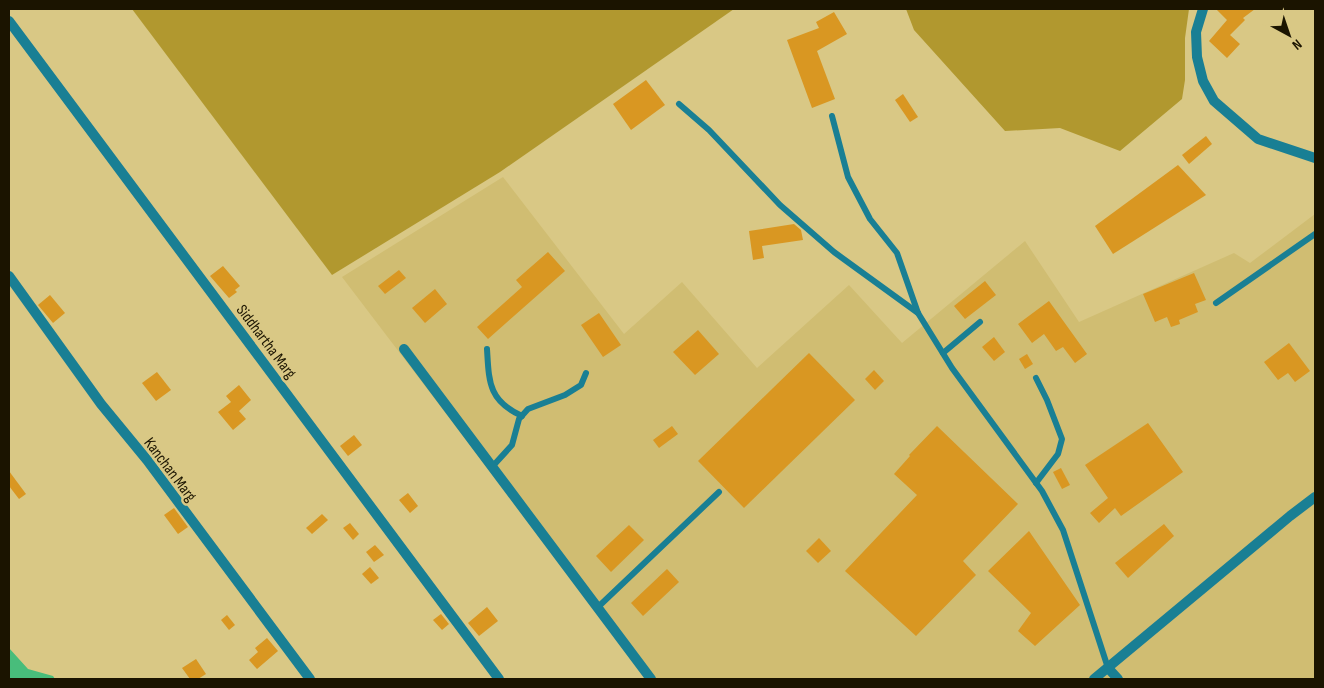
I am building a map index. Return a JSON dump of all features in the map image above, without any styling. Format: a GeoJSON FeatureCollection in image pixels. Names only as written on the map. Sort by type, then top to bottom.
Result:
{"type":"FeatureCollection","features":[{"type":"Feature","properties":{"kind":"street"},"geometry":{"type":"LineString","coordinates":[[1203,9],[1196,32],[1197,57],[1203,81],[1214,101],[1258,139],[1315,158]]}},
{"type":"Feature","properties":{"kind":"street","name":"Siddhartha Marg"},"geometry":{"type":"LineString","coordinates":[[9,21],[499,679]]}},
{"type":"Feature","properties":{"kind":"street","name":"Kanchan Marg"},"geometry":{"type":"LineString","coordinates":[[9,276],[101,404],[146,460],[310,679]]}},
{"type":"Feature","properties":{"kind":"street"},"geometry":{"type":"LineString","coordinates":[[404,349],[651,679]]}},
{"type":"Feature","properties":{"kind":"street"},"geometry":{"type":"LineString","coordinates":[[1094,679],[1315,497]]}},
{"type":"Feature","properties":{"kind":"street"},"geometry":{"type":"LineString","coordinates":[[1108,668],[1118,679]]}},
{"type":"Feature","properties":{"kind":"lane"},"geometry":{"type":"LineString","coordinates":[[679,104],[709,130],[780,206],[834,252],[918,313]]}},
{"type":"Feature","properties":{"kind":"lane"},"geometry":{"type":"LineString","coordinates":[[832,116],[848,177],[870,219],[897,254],[918,313],[952,368],[1036,483],[1063,530],[1108,668]]}},
{"type":"Feature","properties":{"kind":"lane"},"geometry":{"type":"LineString","coordinates":[[1216,303],[1315,234]]}},
{"type":"Feature","properties":{"kind":"lane"},"geometry":{"type":"LineString","coordinates":[[943,353],[980,322]]}},
{"type":"Feature","properties":{"kind":"lane"},"geometry":{"type":"LineString","coordinates":[[487,349],[492,391],[508,409],[522,416]]}},
{"type":"Feature","properties":{"kind":"lane"},"geometry":{"type":"LineString","coordinates":[[492,467],[512,445],[519,419],[528,409],[565,394],[581,385],[586,374]]}},
{"type":"Feature","properties":{"kind":"lane"},"geometry":{"type":"LineString","coordinates":[[1036,378],[1047,400],[1062,440],[1058,454],[1036,483]]}},
{"type":"Feature","properties":{"kind":"lane"},"geometry":{"type":"LineString","coordinates":[[597,608],[720,492]]}},
{"type":"Feature","properties":{"kind":"shaded area"},"geometry":{"type":"Polygon","coordinates":[[[132,9],[734,9],[500,172],[332,275],[132,9]]]}},
{"type":"Feature","properties":{"kind":"shaded area"},"geometry":{"type":"Polygon","coordinates":[[[906,9],[1189,9],[1185,38],[1185,80],[1182,99],[1120,151],[1060,128],[1005,131],[914,30],[906,9]]]}},
{"type":"Feature","properties":{"kind":"shaded area"},"geometry":{"type":"Polygon","coordinates":[[[503,177],[624,334],[682,282],[757,368],[849,285],[902,343],[1025,241],[1079,322],[1234,253],[1250,263],[1315,214],[1315,679],[648,679],[342,277],[503,177]]]}},
{"type":"Feature","properties":{"kind":"shaded area"},"geometry":{"type":"Polygon","coordinates":[[[9,648],[28,669],[53,676],[55,679],[9,679],[9,648]]]}},
{"type":"Feature","properties":{"kind":"building"},"geometry":{"type":"Polygon","coordinates":[[[1216,9],[1255,9],[1243,18],[1245,20],[1230,35],[1240,44],[1227,58],[1209,41],[1227,20],[1216,9]]]}},
{"type":"Feature","properties":{"kind":"building"},"geometry":{"type":"Polygon","coordinates":[[[834,12],[847,34],[817,51],[835,99],[812,108],[787,40],[819,28],[816,22],[834,12]]]}},
{"type":"Feature","properties":{"kind":"building"},"geometry":{"type":"Polygon","coordinates":[[[646,80],[665,105],[631,130],[613,104],[646,80]]]}},
{"type":"Feature","properties":{"kind":"building"},"geometry":{"type":"Polygon","coordinates":[[[903,94],[918,117],[910,122],[895,100],[903,94]]]}},
{"type":"Feature","properties":{"kind":"building"},"geometry":{"type":"Polygon","coordinates":[[[1206,136],[1212,144],[1189,164],[1182,155],[1206,136]]]}},
{"type":"Feature","properties":{"kind":"building"},"geometry":{"type":"Polygon","coordinates":[[[1178,165],[1206,195],[1113,254],[1095,226],[1178,165]]]}},
{"type":"Feature","properties":{"kind":"building"},"geometry":{"type":"Polygon","coordinates":[[[794,224],[801,230],[803,240],[762,246],[764,258],[753,260],[749,231],[794,224]]]}},
{"type":"Feature","properties":{"kind":"building"},"geometry":{"type":"Polygon","coordinates":[[[548,252],[565,271],[488,339],[477,327],[522,287],[516,280],[548,252]]]}},
{"type":"Feature","properties":{"kind":"building"},"geometry":{"type":"Polygon","coordinates":[[[223,266],[240,286],[235,290],[237,292],[229,298],[210,276],[223,266]]]}},
{"type":"Feature","properties":{"kind":"building"},"geometry":{"type":"Polygon","coordinates":[[[399,270],[406,278],[385,294],[378,286],[399,270]]]}},
{"type":"Feature","properties":{"kind":"building"},"geometry":{"type":"Polygon","coordinates":[[[1194,273],[1206,300],[1195,304],[1198,312],[1179,320],[1180,324],[1171,327],[1167,317],[1155,322],[1143,294],[1194,273]]]}},
{"type":"Feature","properties":{"kind":"building"},"geometry":{"type":"Polygon","coordinates":[[[985,281],[996,295],[965,319],[954,306],[985,281]]]}},
{"type":"Feature","properties":{"kind":"building"},"geometry":{"type":"Polygon","coordinates":[[[435,289],[447,304],[425,323],[412,308],[435,289]]]}},
{"type":"Feature","properties":{"kind":"building"},"geometry":{"type":"Polygon","coordinates":[[[50,295],[65,313],[53,323],[38,305],[50,295]]]}},
{"type":"Feature","properties":{"kind":"building"},"geometry":{"type":"Polygon","coordinates":[[[1049,301],[1087,354],[1075,363],[1063,347],[1056,351],[1044,334],[1032,343],[1018,324],[1049,301]]]}},
{"type":"Feature","properties":{"kind":"building"},"geometry":{"type":"Polygon","coordinates":[[[599,313],[621,345],[603,357],[581,325],[599,313]]]}},
{"type":"Feature","properties":{"kind":"building"},"geometry":{"type":"Polygon","coordinates":[[[698,330],[719,354],[695,375],[673,352],[698,330]]]}},
{"type":"Feature","properties":{"kind":"building"},"geometry":{"type":"Polygon","coordinates":[[[994,337],[1005,352],[994,361],[982,347],[994,337]]]}},
{"type":"Feature","properties":{"kind":"building"},"geometry":{"type":"Polygon","coordinates":[[[1289,343],[1310,371],[1295,382],[1288,373],[1278,380],[1264,362],[1289,343]]]}},
{"type":"Feature","properties":{"kind":"building"},"geometry":{"type":"Polygon","coordinates":[[[809,353],[855,400],[744,508],[698,461],[809,353]]]}},
{"type":"Feature","properties":{"kind":"building"},"geometry":{"type":"Polygon","coordinates":[[[1027,354],[1033,364],[1025,369],[1019,359],[1027,354]]]}},
{"type":"Feature","properties":{"kind":"building"},"geometry":{"type":"Polygon","coordinates":[[[874,370],[884,381],[875,390],[865,379],[874,370]]]}},
{"type":"Feature","properties":{"kind":"building"},"geometry":{"type":"Polygon","coordinates":[[[157,372],[171,390],[156,401],[142,383],[157,372]]]}},
{"type":"Feature","properties":{"kind":"building"},"geometry":{"type":"Polygon","coordinates":[[[239,385],[251,400],[239,411],[246,419],[233,430],[218,412],[231,402],[226,396],[239,385]]]}},
{"type":"Feature","properties":{"kind":"building"},"geometry":{"type":"Polygon","coordinates":[[[1148,423],[1183,472],[1121,516],[1115,508],[1099,523],[1090,513],[1108,498],[1085,465],[1148,423]]]}},
{"type":"Feature","properties":{"kind":"building"},"geometry":{"type":"Polygon","coordinates":[[[672,426],[678,434],[659,448],[653,440],[672,426]]]}},
{"type":"Feature","properties":{"kind":"building"},"geometry":{"type":"Polygon","coordinates":[[[937,426],[1018,504],[963,561],[976,575],[916,636],[845,571],[917,495],[894,474],[909,455],[937,426]]]}},
{"type":"Feature","properties":{"kind":"building"},"geometry":{"type":"Polygon","coordinates":[[[354,435],[362,445],[348,456],[340,446],[354,435]]]}},
{"type":"Feature","properties":{"kind":"building"},"geometry":{"type":"Polygon","coordinates":[[[1061,468],[1070,485],[1062,489],[1053,472],[1061,468]]]}},
{"type":"Feature","properties":{"kind":"building"},"geometry":{"type":"Polygon","coordinates":[[[9,471],[26,494],[19,499],[9,486],[9,471]]]}},
{"type":"Feature","properties":{"kind":"building"},"geometry":{"type":"Polygon","coordinates":[[[408,493],[418,506],[410,513],[399,500],[408,493]]]}},
{"type":"Feature","properties":{"kind":"building"},"geometry":{"type":"Polygon","coordinates":[[[174,508],[188,527],[178,534],[164,515],[174,508]]]}},
{"type":"Feature","properties":{"kind":"building"},"geometry":{"type":"Polygon","coordinates":[[[322,514],[328,520],[312,534],[306,528],[322,514]]]}},
{"type":"Feature","properties":{"kind":"building"},"geometry":{"type":"Polygon","coordinates":[[[350,523],[359,534],[353,540],[343,528],[350,523]]]}},
{"type":"Feature","properties":{"kind":"building"},"geometry":{"type":"Polygon","coordinates":[[[1164,524],[1174,536],[1128,578],[1115,563],[1164,524]]]}},
{"type":"Feature","properties":{"kind":"building"},"geometry":{"type":"Polygon","coordinates":[[[629,525],[644,540],[611,572],[596,556],[629,525]]]}},
{"type":"Feature","properties":{"kind":"building"},"geometry":{"type":"Polygon","coordinates":[[[1029,531],[1080,605],[1035,646],[1018,631],[1031,613],[988,571],[1029,531]]]}},
{"type":"Feature","properties":{"kind":"building"},"geometry":{"type":"Polygon","coordinates":[[[819,538],[831,551],[818,563],[806,551],[819,538]]]}},
{"type":"Feature","properties":{"kind":"building"},"geometry":{"type":"Polygon","coordinates":[[[375,545],[384,555],[374,562],[366,552],[375,545]]]}},
{"type":"Feature","properties":{"kind":"building"},"geometry":{"type":"Polygon","coordinates":[[[370,567],[379,578],[371,584],[362,574],[370,567]]]}},
{"type":"Feature","properties":{"kind":"building"},"geometry":{"type":"Polygon","coordinates":[[[667,569],[679,582],[643,616],[631,603],[667,569]]]}},
{"type":"Feature","properties":{"kind":"building"},"geometry":{"type":"Polygon","coordinates":[[[487,607],[498,621],[479,636],[468,623],[487,607]]]}},
{"type":"Feature","properties":{"kind":"building"},"geometry":{"type":"Polygon","coordinates":[[[441,614],[449,624],[442,630],[433,620],[441,614]]]}},
{"type":"Feature","properties":{"kind":"building"},"geometry":{"type":"Polygon","coordinates":[[[227,615],[235,625],[229,630],[221,620],[227,615]]]}},
{"type":"Feature","properties":{"kind":"building"},"geometry":{"type":"Polygon","coordinates":[[[267,638],[278,651],[257,669],[249,660],[258,652],[255,648],[267,638]]]}},
{"type":"Feature","properties":{"kind":"building"},"geometry":{"type":"Polygon","coordinates":[[[196,659],[206,674],[198,679],[190,679],[182,668],[196,659]]]}}]}
